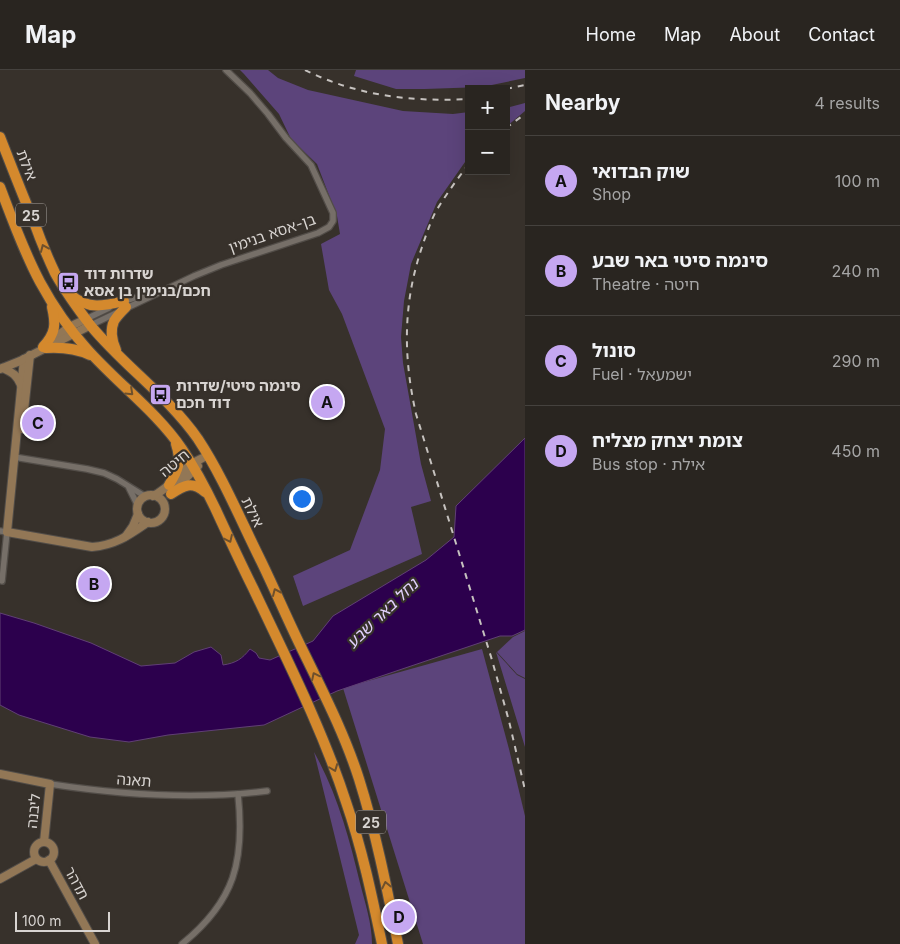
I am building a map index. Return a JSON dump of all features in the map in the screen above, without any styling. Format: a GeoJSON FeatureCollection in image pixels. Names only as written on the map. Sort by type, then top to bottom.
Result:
{"type":"FeatureCollection","features":[{"type":"Feature","properties":{"kind":"highway","name":"אילת"},"geometry":{"type":"LineString","coordinates":[[0,136],[45,250],[67,291],[88,322],[187,425],[208,456],[224,486],[334,715],[352,759],[364,796],[400,944]]}},
{"type":"Feature","properties":{"kind":"highway","name":"25"},"geometry":{"type":"LineString","coordinates":[[0,187],[28,257],[50,301],[95,358],[173,436],[208,495],[284,652],[334,766],[355,828],[382,944]]}},
{"type":"Feature","properties":{"kind":"highway"},"geometry":{"type":"LineString","coordinates":[[67,291],[76,299],[94,306],[125,304]]}},
{"type":"Feature","properties":{"kind":"highway"},"geometry":{"type":"LineString","coordinates":[[36,352],[49,340],[53,332],[55,320],[50,301]]}},
{"type":"Feature","properties":{"kind":"highway"},"geometry":{"type":"LineString","coordinates":[[117,354],[112,341],[112,332],[114,320],[125,304]]}},
{"type":"Feature","properties":{"kind":"highway"},"geometry":{"type":"LineString","coordinates":[[36,352],[58,347],[76,349],[95,358]]}},
{"type":"Feature","properties":{"kind":"highway"},"geometry":{"type":"LineString","coordinates":[[173,436],[179,454],[179,462],[178,470],[170,489],[194,485],[208,495]]}},
{"type":"Feature","properties":{"kind":"highway"},"geometry":{"type":"LineString","coordinates":[[378,923],[378,944]]}},
{"type":"Feature","properties":{"kind":"street","name":"בן-אסא בנימין"},"geometry":{"type":"LineString","coordinates":[[2,369],[36,352],[72,330],[125,304],[221,265],[318,233],[329,227],[333,221],[333,213],[311,165],[286,138],[250,93],[226,70]]}},
{"type":"Feature","properties":{"kind":"street"},"geometry":{"type":"LineString","coordinates":[[16,458],[21,385],[36,352]]}},
{"type":"Feature","properties":{"kind":"street"},"geometry":{"type":"LineString","coordinates":[[2,581],[3,532],[36,352]]}},
{"type":"Feature","properties":{"kind":"street"},"geometry":{"type":"LineString","coordinates":[[2,369],[12,372],[18,377],[21,385]]}},
{"type":"Feature","properties":{"kind":"street","name":"חיטה"},"geometry":{"type":"LineString","coordinates":[[121,540],[129,532],[141,500],[170,489],[193,467],[208,456]]}},
{"type":"Feature","properties":{"kind":"street"},"geometry":{"type":"LineString","coordinates":[[16,458],[104,473],[149,496]]}},
{"type":"Feature","properties":{"kind":"street"},"geometry":{"type":"LineString","coordinates":[[128,486],[142,520],[148,522]]}},
{"type":"Feature","properties":{"kind":"street","name":"חיטה"},"geometry":{"type":"LineString","coordinates":[[3,532],[92,547],[102,546],[121,540],[148,522],[155,522],[161,518],[170,489]]}},
{"type":"Feature","properties":{"kind":"street","name":"חיטה"},"geometry":{"type":"LineString","coordinates":[[149,496],[161,500],[164,506]]}},
{"type":"Feature","properties":{"kind":"street","name":"תאנה"},"geometry":{"type":"LineString","coordinates":[[0,774],[50,784],[144,795],[204,796],[267,791]]}},
{"type":"Feature","properties":{"kind":"street","name":"ליבנה"},"geometry":{"type":"LineString","coordinates":[[44,842],[50,784]]}},
{"type":"Feature","properties":{"kind":"street"},"geometry":{"type":"LineString","coordinates":[[182,944],[197,932],[211,916],[223,899],[231,881],[237,862],[240,841],[238,794]]}},
{"type":"Feature","properties":{"kind":"street"},"geometry":{"type":"LineString","coordinates":[[44,842],[50,844],[53,849],[53,855],[49,860],[42,862],[36,859],[34,849],[38,844],[44,842]]}},
{"type":"Feature","properties":{"kind":"street"},"geometry":{"type":"LineString","coordinates":[[0,879],[36,859]]}},
{"type":"Feature","properties":{"kind":"street","name":"תדהר"},"geometry":{"type":"LineString","coordinates":[[49,860],[95,944]]}},
{"type":"Feature","properties":{"kind":"shaded area"},"geometry":{"type":"Polygon","coordinates":[[[240,70],[268,70],[278,78],[308,90],[403,111],[453,114],[465,112],[465,162],[437,202],[411,264],[404,301],[401,337],[403,363],[421,464],[431,501],[411,507],[422,554],[303,606],[293,576],[350,550],[380,470],[385,429],[342,314],[329,290],[321,244],[340,234],[337,216],[317,164],[291,139],[279,114],[240,70]]]}},
{"type":"Feature","properties":{"kind":"shaded area"},"geometry":{"type":"Polygon","coordinates":[[[356,70],[525,70],[525,78],[492,85],[465,85],[465,88],[396,89],[354,76],[356,70]]]}},
{"type":"Feature","properties":{"kind":"shaded area"},"geometry":{"type":"Polygon","coordinates":[[[525,103],[525,111],[510,124],[510,107],[525,103]]]}},
{"type":"Feature","properties":{"kind":"shaded area"},"geometry":{"type":"Polygon","coordinates":[[[525,631],[525,678],[517,674],[497,652],[513,637],[525,631]]]}},
{"type":"Feature","properties":{"kind":"shaded area"},"geometry":{"type":"Polygon","coordinates":[[[482,649],[525,816],[525,944],[423,944],[343,688],[482,649]]]}},
{"type":"Feature","properties":{"kind":"shaded area"},"geometry":{"type":"Polygon","coordinates":[[[496,652],[517,675],[525,679],[525,747],[496,652]]]}},
{"type":"Feature","properties":{"kind":"shaded area"},"geometry":{"type":"Polygon","coordinates":[[[314,752],[336,799],[347,832],[368,913],[372,944],[355,944],[359,935],[314,752]]]}},
{"type":"Feature","properties":{"kind":"water","name":"נחל באר שבע"},"geometry":{"type":"Polygon","coordinates":[[[525,438],[525,630],[512,636],[500,636],[337,691],[264,725],[168,735],[129,742],[90,737],[19,715],[0,705],[0,613],[91,643],[141,666],[175,663],[194,652],[211,647],[221,655],[223,665],[238,660],[250,649],[259,658],[270,660],[313,641],[333,616],[426,560],[454,537],[456,506],[525,438]]]}},
{"type":"Feature","properties":{"kind":"railway"},"geometry":{"type":"LineString","coordinates":[[305,70],[345,86],[385,95],[406,98],[465,99]]}},
{"type":"Feature","properties":{"kind":"railway"},"geometry":{"type":"LineString","coordinates":[[510,88],[525,85]]}},
{"type":"Feature","properties":{"kind":"railway"},"geometry":{"type":"LineString","coordinates":[[510,125],[525,114]]}},
{"type":"Feature","properties":{"kind":"railway"},"geometry":{"type":"LineString","coordinates":[[465,169],[436,211],[416,268],[408,309],[407,350],[409,371],[416,414],[492,660],[525,790]]}},
{"type":"Feature","properties":{"kind":"place","name":"שדרות דוד חכם/בנימין בן אסא"},"geometry":{"type":"Point","coordinates":[68,282]}},
{"type":"Feature","properties":{"kind":"place","name":"סינמה סיטי/שדרות דוד חכם"},"geometry":{"type":"Point","coordinates":[160,394]}},
{"type":"Feature","properties":{"kind":"place","name":"שוק הבדואי"},"geometry":{"type":"Point","coordinates":[327,402]}},
{"type":"Feature","properties":{"kind":"place","name":"סונול"},"geometry":{"type":"Point","coordinates":[38,423]}},
{"type":"Feature","properties":{"kind":"place","name":"סינמה סיטי באר שבע"},"geometry":{"type":"Point","coordinates":[94,584]}},
{"type":"Feature","properties":{"kind":"place","name":"צומת יצחק מצליח"},"geometry":{"type":"Point","coordinates":[399,917]}}]}
